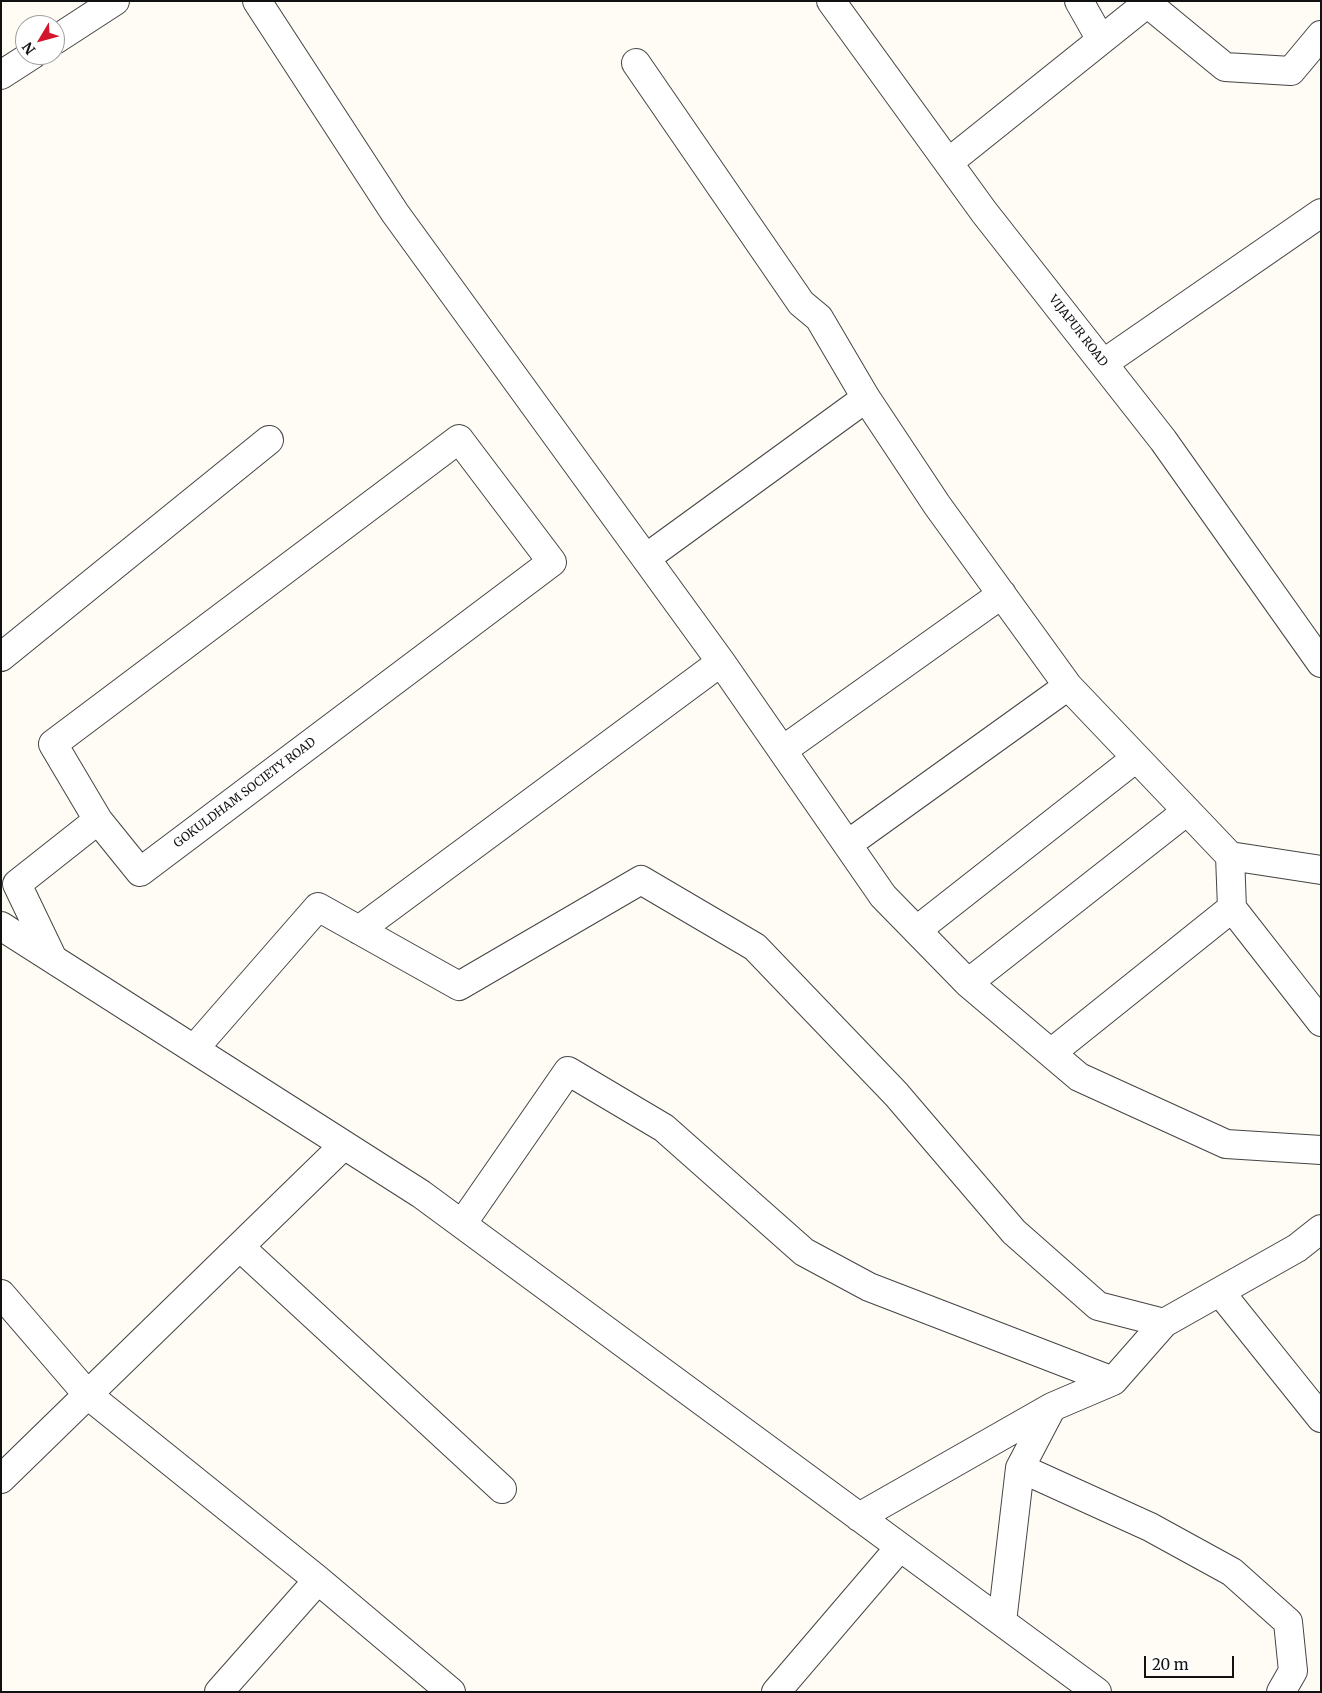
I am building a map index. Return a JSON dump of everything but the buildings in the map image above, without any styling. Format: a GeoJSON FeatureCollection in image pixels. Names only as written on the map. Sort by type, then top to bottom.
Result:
{"type":"FeatureCollection","features":[{"type":"Feature","properties":{"kind":"street"},"geometry":{"type":"LineString","coordinates":[[65,34],[115,1]]}},
{"type":"Feature","properties":{"kind":"street"},"geometry":{"type":"LineString","coordinates":[[258,1],[395,213],[721,662],[883,896],[968,983],[1079,1077],[1226,1144],[1321,1150]]}},
{"type":"Feature","properties":{"kind":"street","name":"VIJAPUR ROAD"},"geometry":{"type":"LineString","coordinates":[[831,1],[984,212],[1163,440],[1317,650]]}},
{"type":"Feature","properties":{"kind":"street"},"geometry":{"type":"LineString","coordinates":[[1079,1],[1101,40]]}},
{"type":"Feature","properties":{"kind":"street"},"geometry":{"type":"LineString","coordinates":[[949,162],[1149,2],[1225,67],[1291,71],[1321,35]]}},
{"type":"Feature","properties":{"kind":"street"},"geometry":{"type":"LineString","coordinates":[[636,63],[801,303],[819,318],[866,398],[937,505],[1068,686],[1230,856],[1321,870]]}},
{"type":"Feature","properties":{"kind":"street"},"geometry":{"type":"LineString","coordinates":[[1,75],[16,65]]}},
{"type":"Feature","properties":{"kind":"street"},"geometry":{"type":"LineString","coordinates":[[1104,363],[1321,213]]}},
{"type":"Feature","properties":{"kind":"street"},"geometry":{"type":"LineString","coordinates":[[646,558],[866,398]]}},
{"type":"Feature","properties":{"kind":"street","name":"GOKULDHAM SOCIETY ROAD"},"geometry":{"type":"LineString","coordinates":[[459,439],[552,562],[140,872],[98,820],[53,744],[459,439]]}},
{"type":"Feature","properties":{"kind":"street"},"geometry":{"type":"LineString","coordinates":[[1,657],[269,440]]}},
{"type":"Feature","properties":{"kind":"street"},"geometry":{"type":"LineString","coordinates":[[783,750],[1002,594]]}},
{"type":"Feature","properties":{"kind":"street"},"geometry":{"type":"LineString","coordinates":[[359,930],[721,662]]}},
{"type":"Feature","properties":{"kind":"street"},"geometry":{"type":"LineString","coordinates":[[848,844],[1068,686]]}},
{"type":"Feature","properties":{"kind":"street"},"geometry":{"type":"LineString","coordinates":[[917,930],[1136,758]]}},
{"type":"Feature","properties":{"kind":"street"},"geometry":{"type":"LineString","coordinates":[[968,983],[1186,810]]}},
{"type":"Feature","properties":{"kind":"street"},"geometry":{"type":"LineString","coordinates":[[53,959],[17,884],[98,820]]}},
{"type":"Feature","properties":{"kind":"street"},"geometry":{"type":"LineString","coordinates":[[1230,856],[1232,908],[1321,1022]]}},
{"type":"Feature","properties":{"kind":"street"},"geometry":{"type":"LineString","coordinates":[[194,1049],[318,907],[458,986],[641,880],[755,947],[896,1094],[1014,1232],[1098,1306],[1164,1323]]}},
{"type":"Feature","properties":{"kind":"street"},"geometry":{"type":"LineString","coordinates":[[1051,1054],[1232,908]]}},
{"type":"Feature","properties":{"kind":"street"},"geometry":{"type":"LineString","coordinates":[[1,926],[421,1194],[1097,1692]]}},
{"type":"Feature","properties":{"kind":"street"},"geometry":{"type":"LineString","coordinates":[[462,1224],[568,1072],[664,1128],[804,1252],[869,1287],[1113,1381]]}},
{"type":"Feature","properties":{"kind":"street"},"geometry":{"type":"LineString","coordinates":[[1,1479],[344,1145]]}},
{"type":"Feature","properties":{"kind":"street"},"geometry":{"type":"LineString","coordinates":[[859,1517],[1052,1407],[1113,1381],[1164,1323],[1297,1248],[1321,1229]]}},
{"type":"Feature","properties":{"kind":"street"},"geometry":{"type":"LineString","coordinates":[[240,1247],[502,1489]]}},
{"type":"Feature","properties":{"kind":"street"},"geometry":{"type":"LineString","coordinates":[[1220,1292],[1321,1418]]}},
{"type":"Feature","properties":{"kind":"street"},"geometry":{"type":"LineString","coordinates":[[1,1294],[88,1395],[318,1580],[451,1692]]}},
{"type":"Feature","properties":{"kind":"street"},"geometry":{"type":"LineString","coordinates":[[1002,1622],[1020,1468],[1052,1407]]}},
{"type":"Feature","properties":{"kind":"street"},"geometry":{"type":"LineString","coordinates":[[1020,1468],[1150,1527],[1232,1572],[1288,1622],[1293,1671],[1281,1692]]}},
{"type":"Feature","properties":{"kind":"street"},"geometry":{"type":"LineString","coordinates":[[776,1692],[900,1547]]}},
{"type":"Feature","properties":{"kind":"street"},"geometry":{"type":"LineString","coordinates":[[219,1692],[318,1580]]}}]}
